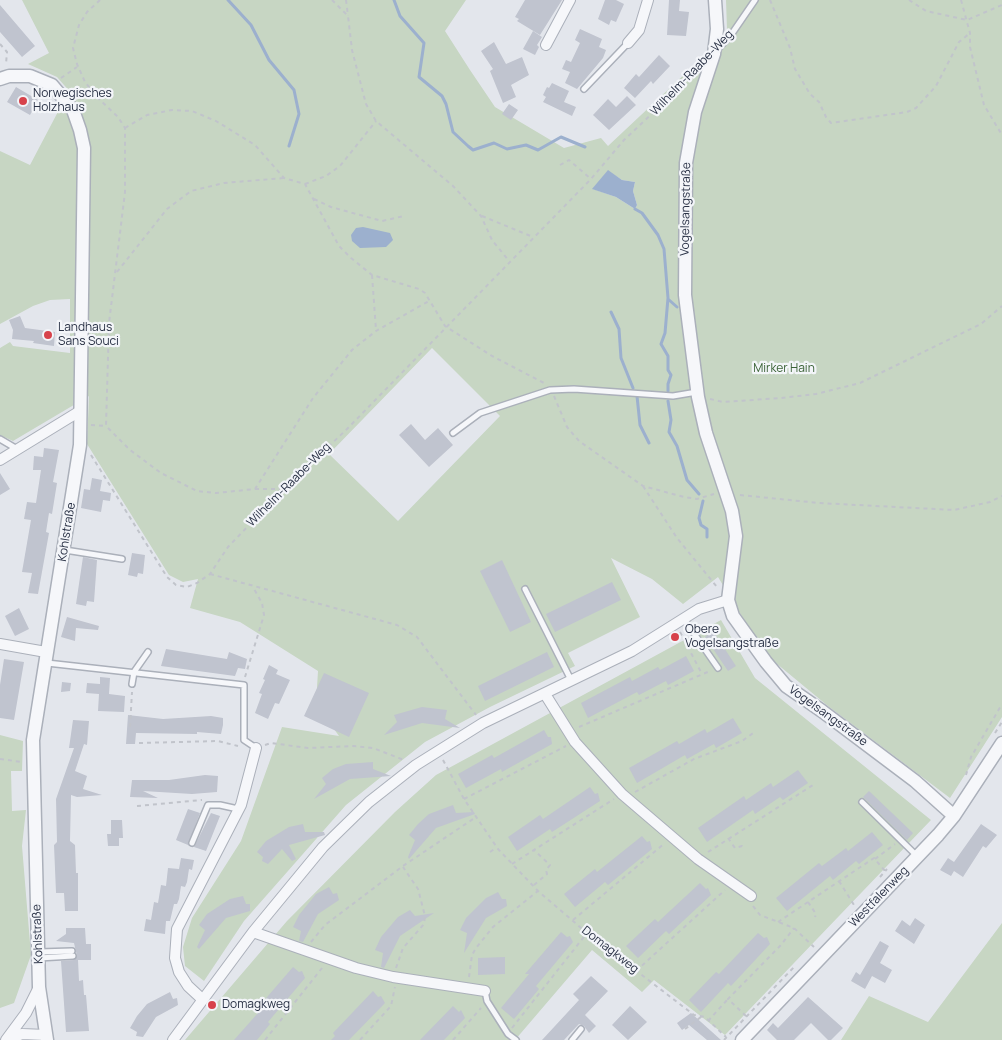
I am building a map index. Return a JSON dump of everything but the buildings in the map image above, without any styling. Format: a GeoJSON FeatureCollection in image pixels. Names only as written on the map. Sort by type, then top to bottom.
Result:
{"type":"FeatureCollection","features":[{"type":"Feature","properties":{"kind":"street"},"geometry":{"type":"LineString","coordinates":[[546,45],[570,0]]}},
{"type":"Feature","properties":{"kind":"street"},"geometry":{"type":"LineString","coordinates":[[628,43],[639,30],[648,0]]}},
{"type":"Feature","properties":{"kind":"street","name":"Vogelsangstraße"},"geometry":{"type":"LineString","coordinates":[[715,0],[717,29],[714,54],[694,112],[686,163],[685,295],[697,395],[706,433],[732,510],[736,536],[728,600],[732,616],[786,686],[822,710],[915,780],[954,816]]}},
{"type":"Feature","properties":{"kind":"street"},"geometry":{"type":"LineString","coordinates":[[0,79],[30,76],[52,84]]}},
{"type":"Feature","properties":{"kind":"street","name":"Kohlstraße"},"geometry":{"type":"LineString","coordinates":[[47,1038],[39,987],[33,740],[80,445],[84,148],[73,110],[52,84]]}},
{"type":"Feature","properties":{"kind":"street"},"geometry":{"type":"LineString","coordinates":[[0,460],[80,411]]}},
{"type":"Feature","properties":{"kind":"street"},"geometry":{"type":"LineString","coordinates":[[172,1040],[253,932],[324,847],[369,802],[437,750],[483,723],[632,651],[699,609],[728,600]]}},
{"type":"Feature","properties":{"kind":"street"},"geometry":{"type":"LineString","coordinates":[[0,644],[45,657]]}},
{"type":"Feature","properties":{"kind":"street"},"geometry":{"type":"LineString","coordinates":[[545,694],[574,742],[624,796],[698,859],[751,896]]}},
{"type":"Feature","properties":{"kind":"street","name":"Westfalenweg"},"geometry":{"type":"LineString","coordinates":[[742,1040],[954,816],[997,741]]}},
{"type":"Feature","properties":{"kind":"street"},"geometry":{"type":"LineString","coordinates":[[202,999],[188,986],[179,972],[175,958],[177,929],[239,810],[256,748]]}},
{"type":"Feature","properties":{"kind":"street"},"geometry":{"type":"LineString","coordinates":[[253,932],[328,960],[395,978],[469,988],[486,996]]}},
{"type":"Feature","properties":{"kind":"street"},"geometry":{"type":"LineString","coordinates":[[7,1040],[26,1013],[39,987]]}},
{"type":"Feature","properties":{"kind":"street"},"geometry":{"type":"LineString","coordinates":[[7,1040],[22,1034],[47,1038]]}},
{"type":"Feature","properties":{"kind":"lane","name":"Wilhelm-Raabe-Weg"},"geometry":{"type":"LineString","coordinates":[[714,54],[731,35],[755,0]]}},
{"type":"Feature","properties":{"kind":"lane"},"geometry":{"type":"LineString","coordinates":[[584,88],[628,43]]}},
{"type":"Feature","properties":{"kind":"lane"},"geometry":{"type":"LineString","coordinates":[[453,433],[480,414],[550,390],[574,389],[673,396],[697,395]]}},
{"type":"Feature","properties":{"kind":"lane"},"geometry":{"type":"LineString","coordinates":[[0,439],[18,449]]}},
{"type":"Feature","properties":{"kind":"lane"},"geometry":{"type":"LineString","coordinates":[[64,550],[122,559]]}},
{"type":"Feature","properties":{"kind":"lane"},"geometry":{"type":"LineString","coordinates":[[525,589],[571,680]]}},
{"type":"Feature","properties":{"kind":"lane"},"geometry":{"type":"LineString","coordinates":[[679,621],[718,668]]}},
{"type":"Feature","properties":{"kind":"lane"},"geometry":{"type":"LineString","coordinates":[[132,684],[134,672],[148,652]]}},
{"type":"Feature","properties":{"kind":"lane"},"geometry":{"type":"LineString","coordinates":[[45,657],[134,672],[244,685],[244,740],[256,748]]}},
{"type":"Feature","properties":{"kind":"lane"},"geometry":{"type":"LineString","coordinates":[[862,802],[917,857]]}},
{"type":"Feature","properties":{"kind":"lane"},"geometry":{"type":"LineString","coordinates":[[192,843],[208,805],[220,805],[239,810]]}},
{"type":"Feature","properties":{"kind":"lane"},"geometry":{"type":"LineString","coordinates":[[39,955],[73,954]]}},
{"type":"Feature","properties":{"kind":"lane"},"geometry":{"type":"LineString","coordinates":[[486,996],[508,1034],[516,1040]]}},
{"type":"Feature","properties":{"kind":"lane"},"geometry":{"type":"LineString","coordinates":[[572,1040],[581,1029]]}},
{"type":"Feature","properties":{"kind":"path"},"geometry":{"type":"LineString","coordinates":[[100,0],[87,12],[76,31],[73,48],[78,67],[90,89],[118,117],[125,128],[125,192],[117,272],[109,323],[106,426],[130,450],[161,473],[197,491],[216,493],[255,489],[284,489]]}},
{"type":"Feature","properties":{"kind":"path"},"geometry":{"type":"LineString","coordinates":[[332,0],[348,16]]}},
{"type":"Feature","properties":{"kind":"path"},"geometry":{"type":"LineString","coordinates":[[346,0],[352,50],[366,104],[376,121],[453,186],[481,216],[492,240],[510,261]]}},
{"type":"Feature","properties":{"kind":"path"},"geometry":{"type":"LineString","coordinates":[[770,0],[790,48],[795,69],[810,94],[820,102],[826,117],[831,123],[907,112],[916,108],[936,86],[959,42],[970,33]]}},
{"type":"Feature","properties":{"kind":"path"},"geometry":{"type":"LineString","coordinates":[[909,0],[926,11],[967,20],[1002,5]]}},
{"type":"Feature","properties":{"kind":"path"},"geometry":{"type":"LineString","coordinates":[[961,0],[970,33],[970,47],[984,105],[1002,135]]}},
{"type":"Feature","properties":{"kind":"path"},"geometry":{"type":"LineString","coordinates":[[0,44],[7,52],[6,64]]}},
{"type":"Feature","properties":{"kind":"path"},"geometry":{"type":"LineString","coordinates":[[52,84],[78,67]]}},
{"type":"Feature","properties":{"kind":"path","name":"Wilhelm-Raabe-Weg"},"geometry":{"type":"LineString","coordinates":[[210,574],[228,547],[284,489],[347,429],[445,326],[591,179],[624,140],[700,67]]}},
{"type":"Feature","properties":{"kind":"path"},"geometry":{"type":"LineString","coordinates":[[125,128],[147,115],[172,110],[192,111],[216,121],[255,145],[284,178]]}},
{"type":"Feature","properties":{"kind":"path"},"geometry":{"type":"LineString","coordinates":[[117,272],[167,209],[191,191],[224,183],[284,178],[305,184],[326,176],[340,166],[376,121]]}},
{"type":"Feature","properties":{"kind":"path"},"geometry":{"type":"LineString","coordinates":[[560,166],[569,160],[591,179]]}},
{"type":"Feature","properties":{"kind":"path"},"geometry":{"type":"LineString","coordinates":[[305,184],[339,246],[372,275],[419,289],[445,326],[492,356],[548,385],[567,428],[579,441],[643,486],[697,499],[726,491],[773,499],[954,510],[990,502],[1002,496]]}},
{"type":"Feature","properties":{"kind":"path"},"geometry":{"type":"LineString","coordinates":[[314,199],[331,207],[382,221],[404,216]]}},
{"type":"Feature","properties":{"kind":"path"},"geometry":{"type":"LineString","coordinates":[[481,216],[533,237]]}},
{"type":"Feature","properties":{"kind":"path"},"geometry":{"type":"LineString","coordinates":[[372,275],[376,331]]}},
{"type":"Feature","properties":{"kind":"path"},"geometry":{"type":"LineString","coordinates":[[255,489],[313,398],[352,350],[376,331],[429,301]]}},
{"type":"Feature","properties":{"kind":"path"},"geometry":{"type":"LineString","coordinates":[[697,395],[723,402],[781,398],[816,394],[860,383],[981,324],[1002,306]]}},
{"type":"Feature","properties":{"kind":"path"},"geometry":{"type":"LineString","coordinates":[[80,445],[87,449],[168,577],[176,585],[187,587],[210,574],[253,588],[397,625],[417,637],[483,723]]}},
{"type":"Feature","properties":{"kind":"path"},"geometry":{"type":"LineString","coordinates":[[643,486],[677,538],[728,600]]}},
{"type":"Feature","properties":{"kind":"path"},"geometry":{"type":"LineString","coordinates":[[244,685],[254,641],[264,615],[262,603],[253,588]]}},
{"type":"Feature","properties":{"kind":"path"},"geometry":{"type":"LineString","coordinates":[[679,621],[702,674]]}},
{"type":"Feature","properties":{"kind":"path"},"geometry":{"type":"LineString","coordinates":[[568,732],[718,668]]}},
{"type":"Feature","properties":{"kind":"path"},"geometry":{"type":"LineString","coordinates":[[130,727],[132,684]]}},
{"type":"Feature","properties":{"kind":"path"},"geometry":{"type":"LineString","coordinates":[[970,772],[965,780],[971,757],[1002,704]]}},
{"type":"Feature","properties":{"kind":"path"},"geometry":{"type":"LineString","coordinates":[[997,741],[1002,722]]}},
{"type":"Feature","properties":{"kind":"path"},"geometry":{"type":"LineString","coordinates":[[512,864],[624,796],[694,759],[742,741],[756,731]]}},
{"type":"Feature","properties":{"kind":"path"},"geometry":{"type":"LineString","coordinates":[[139,743],[218,741],[241,746],[244,740]]}},
{"type":"Feature","properties":{"kind":"path"},"geometry":{"type":"LineString","coordinates":[[464,798],[574,742]]}},
{"type":"Feature","properties":{"kind":"path"},"geometry":{"type":"LineString","coordinates":[[256,748],[271,743],[308,748],[367,747],[416,765]]}},
{"type":"Feature","properties":{"kind":"path","name":"Domagkweg"},"geometry":{"type":"LineString","coordinates":[[437,750],[464,798],[497,847],[538,891],[587,933],[694,1015],[705,1017],[726,1037]]}},
{"type":"Feature","properties":{"kind":"path"},"geometry":{"type":"LineString","coordinates":[[0,759],[33,764]]}},
{"type":"Feature","properties":{"kind":"path"},"geometry":{"type":"LineString","coordinates":[[698,859],[813,785]]}},
{"type":"Feature","properties":{"kind":"path"},"geometry":{"type":"LineString","coordinates":[[137,806],[202,800]]}},
{"type":"Feature","properties":{"kind":"path"},"geometry":{"type":"LineString","coordinates":[[304,951],[325,925],[403,866],[476,817]]}},
{"type":"Feature","properties":{"kind":"path"},"geometry":{"type":"LineString","coordinates":[[573,920],[656,852],[671,837]]}},
{"type":"Feature","properties":{"kind":"path"},"geometry":{"type":"LineString","coordinates":[[728,838],[735,848],[742,846],[746,848]]}},
{"type":"Feature","properties":{"kind":"path"},"geometry":{"type":"LineString","coordinates":[[778,922],[874,858],[875,860],[900,840]]}},
{"type":"Feature","properties":{"kind":"path"},"geometry":{"type":"LineString","coordinates":[[490,852],[497,847]]}},
{"type":"Feature","properties":{"kind":"path"},"geometry":{"type":"LineString","coordinates":[[533,886],[547,874],[546,870],[550,865],[534,850]]}},
{"type":"Feature","properties":{"kind":"path"},"geometry":{"type":"LineString","coordinates":[[875,860],[886,871]]}},
{"type":"Feature","properties":{"kind":"path"},"geometry":{"type":"LineString","coordinates":[[360,1040],[390,1006],[403,948],[424,924],[425,916],[418,889],[403,866]]}},
{"type":"Feature","properties":{"kind":"path"},"geometry":{"type":"LineString","coordinates":[[879,878],[891,866]]}},
{"type":"Feature","properties":{"kind":"path"},"geometry":{"type":"LineString","coordinates":[[839,881],[854,905],[860,898]]}},
{"type":"Feature","properties":{"kind":"path"},"geometry":{"type":"LineString","coordinates":[[636,971],[732,883]]}},
{"type":"Feature","properties":{"kind":"path"},"geometry":{"type":"LineString","coordinates":[[469,988],[471,961],[476,948],[493,927],[538,891]]}},
{"type":"Feature","properties":{"kind":"path"},"geometry":{"type":"LineString","coordinates":[[751,896],[753,908],[760,915],[794,928],[814,947]]}},
{"type":"Feature","properties":{"kind":"path"},"geometry":{"type":"LineString","coordinates":[[808,902],[816,914],[815,917]]}},
{"type":"Feature","properties":{"kind":"path"},"geometry":{"type":"LineString","coordinates":[[708,1021],[781,945],[794,928]]}},
{"type":"Feature","properties":{"kind":"path"},"geometry":{"type":"LineString","coordinates":[[508,1034],[587,933]]}},
{"type":"Feature","properties":{"kind":"path"},"geometry":{"type":"LineString","coordinates":[[265,1040],[328,960]]}},
{"type":"Feature","properties":{"kind":"path"},"geometry":{"type":"LineString","coordinates":[[724,1040],[800,961]]}},
{"type":"Feature","properties":{"kind":"path"},"geometry":{"type":"LineString","coordinates":[[453,1040],[486,996]]}},
{"type":"Feature","properties":{"kind":"path"},"geometry":{"type":"LineString","coordinates":[[728,999],[746,1016]]}},
{"type":"Feature","properties":{"kind":"path"},"geometry":{"type":"LineString","coordinates":[[685,1030],[701,1017]]}},
{"type":"Feature","properties":{"kind":"green space","name":"Mirker Hain"},"geometry":{"type":"Polygon","coordinates":[[[22,0],[466,0],[445,31],[495,107],[564,148],[601,138],[608,146],[705,55],[727,30],[726,0],[1002,0],[1002,717],[950,798],[828,706],[765,654],[718,577],[683,604],[652,579],[611,558],[640,617],[568,653],[575,666],[490,707],[425,742],[346,805],[244,921],[204,981],[185,966],[183,947],[192,918],[241,841],[282,727],[339,736],[316,704],[318,671],[240,622],[190,608],[198,579],[183,582],[169,575],[87,444],[89,396],[13,441],[0,435],[0,348],[10,342],[13,346],[70,353],[70,299],[50,300],[33,306],[0,324],[0,151],[30,165],[61,106],[71,93],[57,77],[28,64],[49,53],[22,0]],[[608,171],[593,189],[616,197],[635,209],[637,205],[633,191],[635,182],[622,180],[608,171]],[[432,348],[329,454],[398,521],[500,416],[432,348]]]}},
{"type":"Feature","properties":{"kind":"green space"},"geometry":{"type":"Polygon","coordinates":[[[721,620],[755,678],[931,820],[725,1035],[654,980],[642,992],[592,950],[515,1040],[185,1040],[287,921],[395,812],[436,775],[721,620]]]}},
{"type":"Feature","properties":{"kind":"green space"},"geometry":{"type":"Polygon","coordinates":[[[0,735],[23,741],[22,771],[11,771],[12,811],[26,810],[22,846],[31,955],[14,1003],[0,1008],[0,735]]]}},
{"type":"Feature","properties":{"kind":"green space"},"geometry":{"type":"Polygon","coordinates":[[[1002,923],[1002,1040],[841,1040],[869,996],[928,1022],[1002,923]]]}},
{"type":"Feature","properties":{"kind":"water"},"geometry":{"type":"Polygon","coordinates":[[[608,170],[622,180],[635,182],[633,191],[637,205],[635,209],[616,197],[592,189],[608,170]]]}},
{"type":"Feature","properties":{"kind":"water"},"geometry":{"type":"Polygon","coordinates":[[[363,227],[390,233],[393,240],[386,247],[360,248],[352,241],[351,235],[356,228],[363,227]]]}},
{"type":"Feature","properties":{"kind":"waterway"},"geometry":{"type":"LineString","coordinates":[[228,0],[251,25],[269,60],[294,90],[299,114],[289,146]]}},
{"type":"Feature","properties":{"kind":"waterway"},"geometry":{"type":"LineString","coordinates":[[394,0],[400,16],[424,43],[419,77],[442,96],[453,132],[473,150],[494,143],[507,149],[526,145],[538,150],[561,137],[585,147]]}},
{"type":"Feature","properties":{"kind":"waterway"},"geometry":{"type":"LineString","coordinates":[[635,209],[642,213],[658,235],[664,249],[668,298],[665,333],[661,344],[668,356],[668,370],[671,375],[668,391]]}},
{"type":"Feature","properties":{"kind":"waterway"},"geometry":{"type":"LineString","coordinates":[[668,299],[677,307]]}},
{"type":"Feature","properties":{"kind":"waterway"},"geometry":{"type":"LineString","coordinates":[[611,312],[619,329],[621,358],[633,388]]}},
{"type":"Feature","properties":{"kind":"waterway"},"geometry":{"type":"LineString","coordinates":[[637,396],[640,425],[649,443]]}},
{"type":"Feature","properties":{"kind":"waterway"},"geometry":{"type":"LineString","coordinates":[[668,401],[671,420],[669,432],[677,446],[687,480],[699,494]]}},
{"type":"Feature","properties":{"kind":"waterway"},"geometry":{"type":"LineString","coordinates":[[703,501],[699,518],[701,525],[707,529],[707,537]]}},
{"type":"Feature","properties":{"kind":"place","name":"Norwegisches Holzhaus"},"geometry":{"type":"Point","coordinates":[23,101]}},
{"type":"Feature","properties":{"kind":"place","name":"Landhaus Sans Souci"},"geometry":{"type":"Point","coordinates":[48,335]}},
{"type":"Feature","properties":{"kind":"place","name":"Obere Vogelsangstraße"},"geometry":{"type":"Point","coordinates":[675,637]}},
{"type":"Feature","properties":{"kind":"place","name":"Domagkweg"},"geometry":{"type":"Point","coordinates":[212,1005]}}]}
